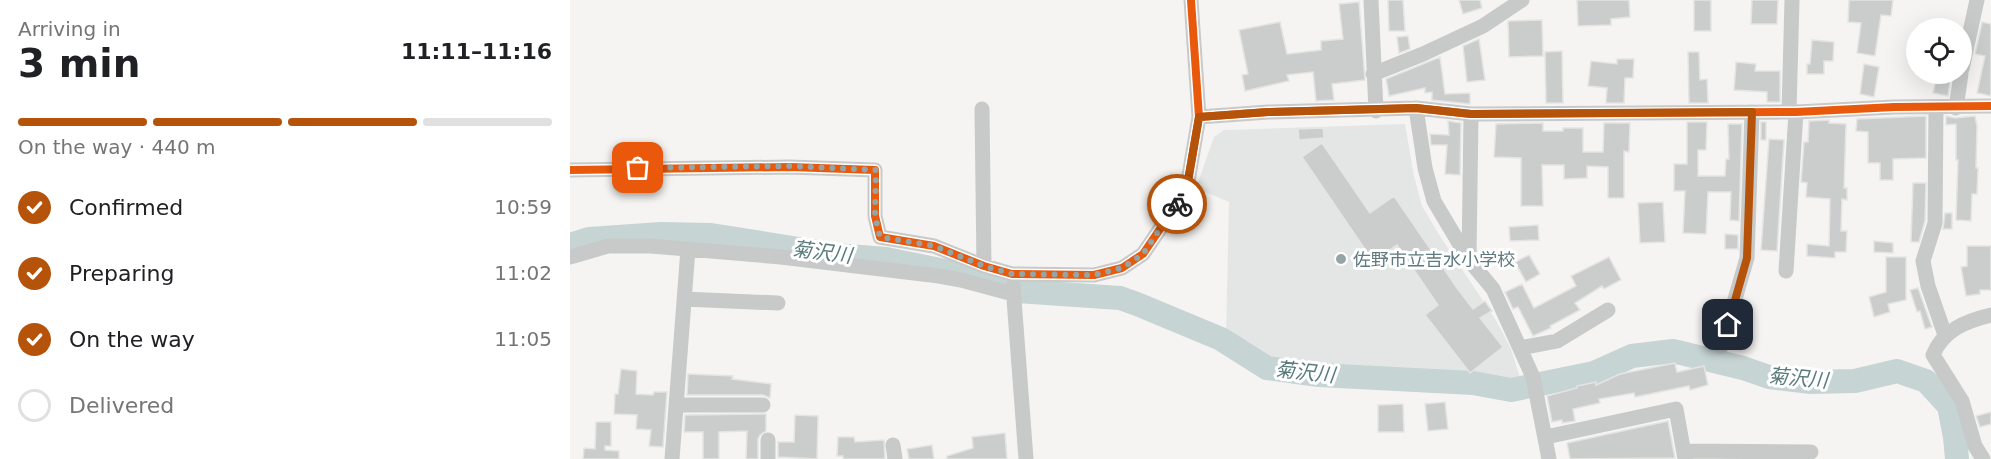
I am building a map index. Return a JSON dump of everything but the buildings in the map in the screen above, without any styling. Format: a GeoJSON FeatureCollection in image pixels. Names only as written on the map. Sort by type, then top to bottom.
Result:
{"type":"FeatureCollection","features":[{"type":"Feature","properties":{"kind":"street"},"geometry":{"type":"LineString","coordinates":[[570,170],[790,166],[876,170],[875,216],[880,237],[934,246],[984,266],[1012,274],[1094,275],[1122,268],[1143,254],[1179,201],[1188,181],[1199,117],[1191,0]]}},
{"type":"Feature","properties":{"kind":"street"},"geometry":{"type":"LineString","coordinates":[[1371,0],[1376,111]]}},
{"type":"Feature","properties":{"kind":"street"},"geometry":{"type":"LineString","coordinates":[[1373,74],[1483,26],[1522,0]]}},
{"type":"Feature","properties":{"kind":"street"},"geometry":{"type":"LineString","coordinates":[[1786,271],[1792,112],[1792,0]]}},
{"type":"Feature","properties":{"kind":"street"},"geometry":{"type":"LineString","coordinates":[[1972,24],[1977,0]]}},
{"type":"Feature","properties":{"kind":"street"},"geometry":{"type":"LineString","coordinates":[[1956,108],[1960,84]]}},
{"type":"Feature","properties":{"kind":"street"},"geometry":{"type":"LineString","coordinates":[[1199,117],[1268,112],[1376,111],[1416,108],[1471,114],[1792,112],[1991,106]]}},
{"type":"Feature","properties":{"kind":"street"},"geometry":{"type":"LineString","coordinates":[[1936,107],[1935,223],[1923,261],[1928,286],[1945,335]]}},
{"type":"Feature","properties":{"kind":"street"},"geometry":{"type":"LineString","coordinates":[[982,108],[984,266]]}},
{"type":"Feature","properties":{"kind":"street"},"geometry":{"type":"LineString","coordinates":[[1416,108],[1425,168],[1434,201],[1469,260],[1493,289],[1533,377],[1549,459]]}},
{"type":"Feature","properties":{"kind":"street"},"geometry":{"type":"LineString","coordinates":[[1721,347],[1747,258],[1752,112]]}},
{"type":"Feature","properties":{"kind":"street"},"geometry":{"type":"LineString","coordinates":[[1469,260],[1471,114]]}},
{"type":"Feature","properties":{"kind":"street"},"geometry":{"type":"LineString","coordinates":[[570,257],[608,246],[688,249],[781,257],[939,276],[1013,294]]}},
{"type":"Feature","properties":{"kind":"street"},"geometry":{"type":"LineString","coordinates":[[672,459],[688,249]]}},
{"type":"Feature","properties":{"kind":"street"},"geometry":{"type":"LineString","coordinates":[[1012,274],[1026,459]]}},
{"type":"Feature","properties":{"kind":"street"},"geometry":{"type":"LineString","coordinates":[[684,299],[778,303]]}},
{"type":"Feature","properties":{"kind":"street"},"geometry":{"type":"LineString","coordinates":[[1520,348],[1557,341],[1608,310]]}},
{"type":"Feature","properties":{"kind":"street"},"geometry":{"type":"LineString","coordinates":[[1983,459],[1975,446],[1962,401],[1934,356],[1937,345],[1945,335],[1972,320],[1991,315]]}},
{"type":"Feature","properties":{"kind":"street"},"geometry":{"type":"LineString","coordinates":[[677,405],[763,405]]}},
{"type":"Feature","properties":{"kind":"street"},"geometry":{"type":"LineString","coordinates":[[1545,437],[1676,409],[1684,455],[1811,452]]}},
{"type":"Feature","properties":{"kind":"street"},"geometry":{"type":"LineString","coordinates":[[768,440],[768,459]]}},
{"type":"Feature","properties":{"kind":"shaded area","name":"佐野市立吉水小学校"},"geometry":{"type":"Polygon","coordinates":[[[1405,124],[1422,206],[1497,322],[1511,349],[1521,381],[1307,366],[1269,357],[1226,333],[1229,202],[1196,188],[1214,137],[1224,130],[1405,124]]]}},
{"type":"Feature","properties":{"kind":"waterway","name":"菊沢川"},"geometry":{"type":"LineString","coordinates":[[570,245],[589,239],[661,234],[711,235],[836,255],[886,259],[989,280],[1017,291],[1120,298],[1221,339],[1267,368],[1319,375],[1473,383],[1511,390],[1594,373],[1632,356],[1673,351],[1743,368],[1769,377],[1811,382],[1855,381],[1897,371],[1926,381],[1949,406],[1957,459]]}},
{"type":"Feature","properties":{"kind":"cycle path"},"geometry":{"type":"LineString","coordinates":[[570,170],[790,167],[875,170],[875,216],[880,237],[934,246],[984,266],[1012,274],[1094,275],[1122,268],[1143,254],[1179,201],[1188,181],[1199,117],[1191,0]]}},
{"type":"Feature","properties":{"kind":"cycle path"},"geometry":{"type":"LineString","coordinates":[[1199,117],[1268,112],[1416,108],[1471,114],[1796,112],[1894,107],[1991,106]]}},
{"type":"Feature","properties":{"kind":"way so far"},"geometry":{"type":"LineString","coordinates":[[638,168],[790,166],[876,170],[875,216],[880,237],[934,246],[984,266],[1012,274],[1094,275],[1122,268],[1143,254],[1177,204]]}},
{"type":"Feature","properties":{"kind":"place","name":"佐野市立吉水小学校"},"geometry":{"type":"Point","coordinates":[1341,259]}},
{"type":"Feature","properties":{"kind":"route"},"geometry":{"type":"LineString","coordinates":[[1177,204],[1188,181],[1199,117],[1268,112],[1376,111],[1416,108],[1471,114],[1752,112],[1747,258],[1728,325]]}}]}
